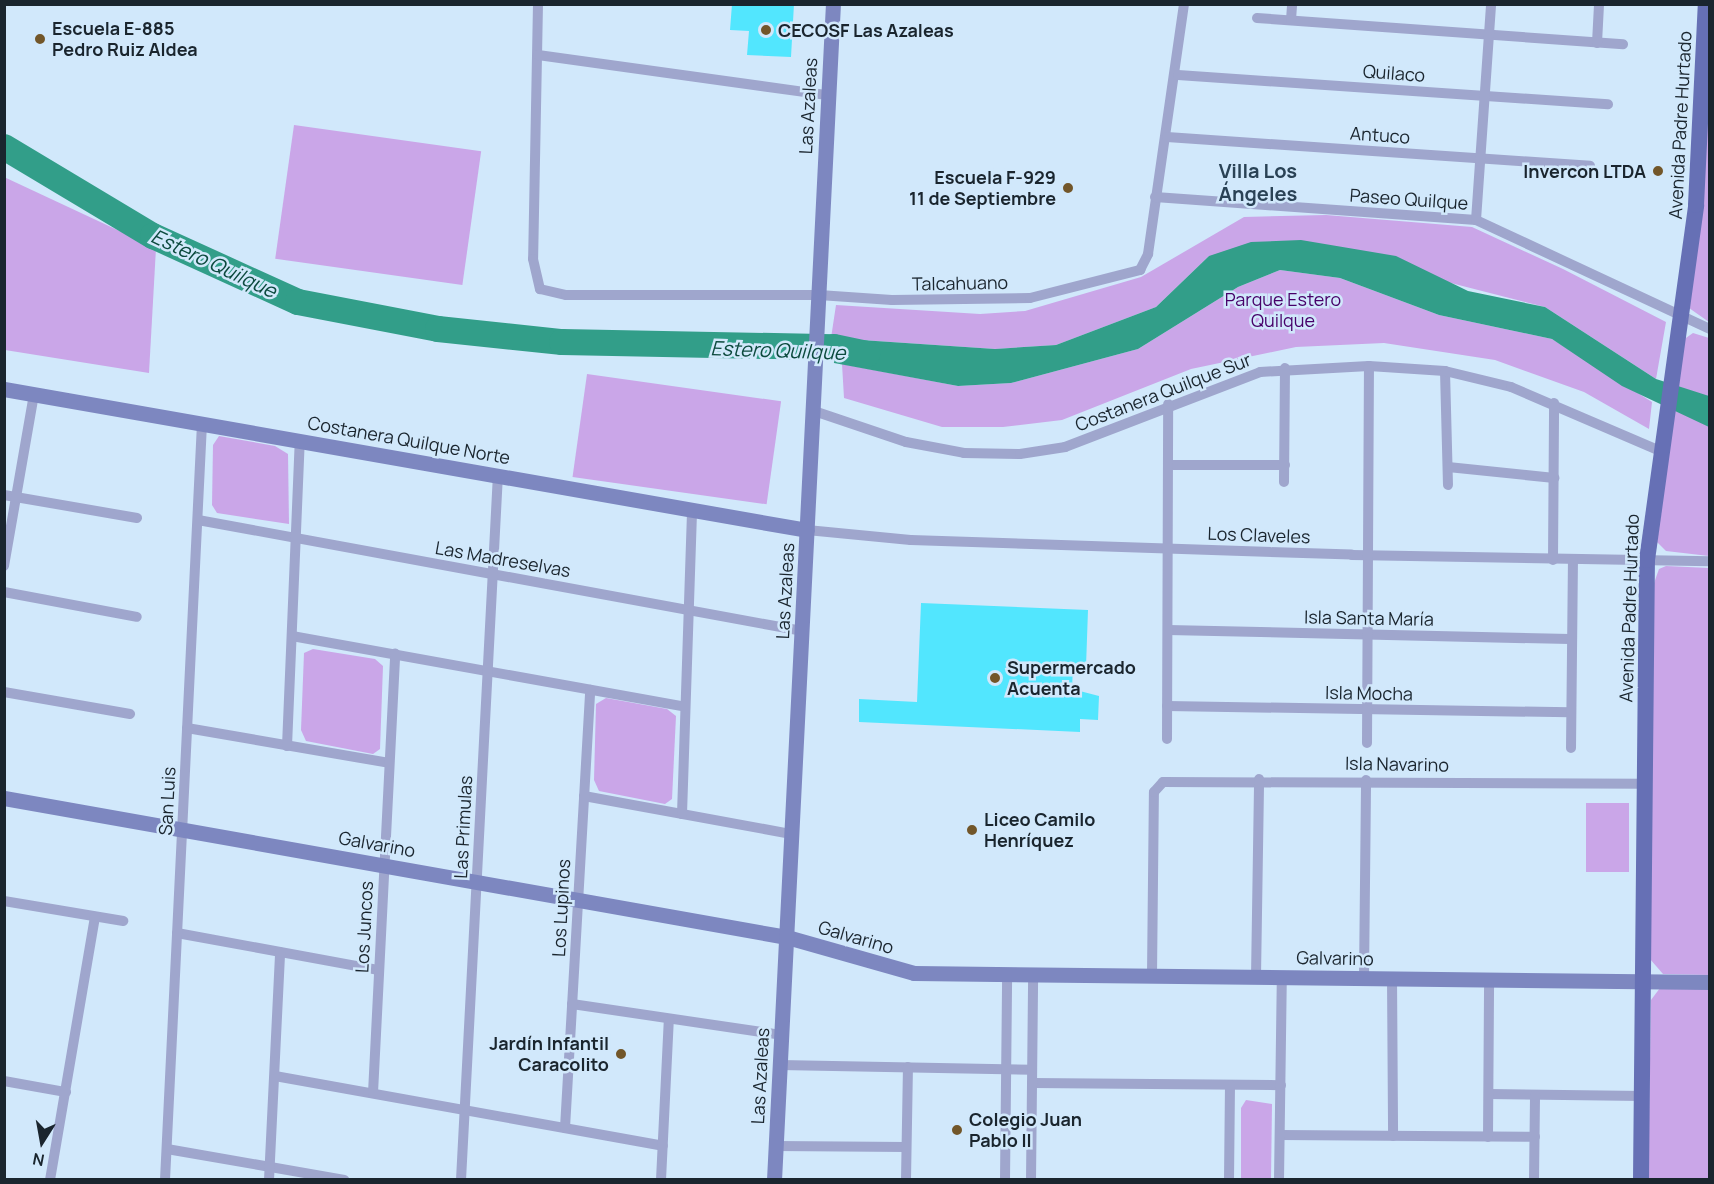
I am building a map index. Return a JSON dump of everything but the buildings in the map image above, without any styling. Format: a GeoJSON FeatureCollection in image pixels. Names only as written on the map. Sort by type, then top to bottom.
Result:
{"type":"FeatureCollection","features":[{"type":"Feature","properties":{"kind":"main road","name":"Las Azaleas"},"geometry":{"type":"LineString","coordinates":[[774,1179],[833,4]]}},
{"type":"Feature","properties":{"kind":"main road","name":"Avenida Padre Hurtado"},"geometry":{"type":"LineString","coordinates":[[1641,1179],[1647,560],[1663,427],[1675,364],[1696,205],[1706,4]]}},
{"type":"Feature","properties":{"kind":"main road","name":"Costanera Quilque Norte"},"geometry":{"type":"LineString","coordinates":[[4,389],[807,530]]}},
{"type":"Feature","properties":{"kind":"main road","name":"Galvarino"},"geometry":{"type":"LineString","coordinates":[[4,798],[787,937],[914,973],[1710,982]]}},
{"type":"Feature","properties":{"kind":"street"},"geometry":{"type":"LineString","coordinates":[[538,4],[538,55],[827,95]]}},
{"type":"Feature","properties":{"kind":"street","name":"Talcahuano"},"geometry":{"type":"LineString","coordinates":[[538,55],[533,259],[540,289],[566,295],[819,294],[892,300],[1030,298],[1140,270],[1148,254],[1155,197],[1178,75],[1184,4]]}},
{"type":"Feature","properties":{"kind":"street"},"geometry":{"type":"LineString","coordinates":[[1291,20],[1292,4]]}},
{"type":"Feature","properties":{"kind":"street"},"geometry":{"type":"LineString","coordinates":[[1476,220],[1491,4]]}},
{"type":"Feature","properties":{"kind":"street"},"geometry":{"type":"LineString","coordinates":[[1597,43],[1599,4]]}},
{"type":"Feature","properties":{"kind":"street"},"geometry":{"type":"LineString","coordinates":[[1257,18],[1623,44]]}},
{"type":"Feature","properties":{"kind":"street","name":"Quilaco"},"geometry":{"type":"LineString","coordinates":[[1178,75],[1608,104]]}},
{"type":"Feature","properties":{"kind":"street","name":"Antuco"},"geometry":{"type":"LineString","coordinates":[[1167,137],[1590,166]]}},
{"type":"Feature","properties":{"kind":"street","name":"Paseo Quilque"},"geometry":{"type":"LineString","coordinates":[[1155,197],[1476,220],[1680,319],[1710,329]]}},
{"type":"Feature","properties":{"kind":"street"},"geometry":{"type":"LineString","coordinates":[[1367,743],[1366,555],[1369,366]]}},
{"type":"Feature","properties":{"kind":"street","name":"Costanera Quilque Sur"},"geometry":{"type":"LineString","coordinates":[[813,411],[918,444],[964,453],[1020,454],[1065,447],[1168,404],[1285,368],[1369,366],[1445,371],[1554,403],[1660,451]]}},
{"type":"Feature","properties":{"kind":"street"},"geometry":{"type":"LineString","coordinates":[[1284,482],[1285,368]]}},
{"type":"Feature","properties":{"kind":"street"},"geometry":{"type":"LineString","coordinates":[[1445,371],[1448,485]]}},
{"type":"Feature","properties":{"kind":"street"},"geometry":{"type":"LineString","coordinates":[[4,566],[34,394]]}},
{"type":"Feature","properties":{"kind":"street"},"geometry":{"type":"LineString","coordinates":[[1553,560],[1554,403]]}},
{"type":"Feature","properties":{"kind":"street"},"geometry":{"type":"LineString","coordinates":[[1167,738],[1168,404]]}},
{"type":"Feature","properties":{"kind":"street","name":"San Luis"},"geometry":{"type":"LineString","coordinates":[[165,1179],[202,423]]}},
{"type":"Feature","properties":{"kind":"street"},"geometry":{"type":"LineString","coordinates":[[287,746],[300,441]]}},
{"type":"Feature","properties":{"kind":"street"},"geometry":{"type":"LineString","coordinates":[[1169,465],[1285,465]]}},
{"type":"Feature","properties":{"kind":"street"},"geometry":{"type":"LineString","coordinates":[[1448,467],[1554,478]]}},
{"type":"Feature","properties":{"kind":"street","name":"Las Primulas"},"geometry":{"type":"LineString","coordinates":[[461,1179],[498,475]]}},
{"type":"Feature","properties":{"kind":"street"},"geometry":{"type":"LineString","coordinates":[[4,495],[137,518]]}},
{"type":"Feature","properties":{"kind":"street"},"geometry":{"type":"LineString","coordinates":[[682,814],[692,510]]}},
{"type":"Feature","properties":{"kind":"street","name":"Las Madreselvas"},"geometry":{"type":"LineString","coordinates":[[198,520],[802,631]]}},
{"type":"Feature","properties":{"kind":"street","name":"Los Claveles"},"geometry":{"type":"LineString","coordinates":[[807,530],[911,540],[1553,560],[1710,561]]}},
{"type":"Feature","properties":{"kind":"street"},"geometry":{"type":"LineString","coordinates":[[1571,748],[1570,639],[1573,560]]}},
{"type":"Feature","properties":{"kind":"street"},"geometry":{"type":"LineString","coordinates":[[4,592],[137,617]]}},
{"type":"Feature","properties":{"kind":"street","name":"Isla Santa María"},"geometry":{"type":"LineString","coordinates":[[1168,630],[1570,639]]}},
{"type":"Feature","properties":{"kind":"street"},"geometry":{"type":"LineString","coordinates":[[292,636],[686,707]]}},
{"type":"Feature","properties":{"kind":"street","name":"Los Juncos"},"geometry":{"type":"LineString","coordinates":[[373,1093],[394,654]]}},
{"type":"Feature","properties":{"kind":"street","name":"Los Lupinos"},"geometry":{"type":"LineString","coordinates":[[565,1128],[590,690]]}},
{"type":"Feature","properties":{"kind":"street"},"geometry":{"type":"LineString","coordinates":[[4,692],[130,714]]}},
{"type":"Feature","properties":{"kind":"street","name":"Isla Mocha"},"geometry":{"type":"LineString","coordinates":[[1167,706],[1570,712]]}},
{"type":"Feature","properties":{"kind":"street"},"geometry":{"type":"LineString","coordinates":[[187,728],[389,763]]}},
{"type":"Feature","properties":{"kind":"street","name":"Isla Navarino"},"geometry":{"type":"LineString","coordinates":[[1152,975],[1154,792],[1174,779],[1644,784]]}},
{"type":"Feature","properties":{"kind":"street"},"geometry":{"type":"LineString","coordinates":[[1256,977],[1259,779]]}},
{"type":"Feature","properties":{"kind":"street"},"geometry":{"type":"LineString","coordinates":[[1364,978],[1366,780]]}},
{"type":"Feature","properties":{"kind":"street"},"geometry":{"type":"LineString","coordinates":[[584,796],[792,834]]}},
{"type":"Feature","properties":{"kind":"street"},"geometry":{"type":"LineString","coordinates":[[4,901],[123,921]]}},
{"type":"Feature","properties":{"kind":"street"},"geometry":{"type":"LineString","coordinates":[[50,1179],[95,917]]}},
{"type":"Feature","properties":{"kind":"street"},"geometry":{"type":"LineString","coordinates":[[177,933],[378,970]]}},
{"type":"Feature","properties":{"kind":"street"},"geometry":{"type":"LineString","coordinates":[[269,1179],[280,952]]}},
{"type":"Feature","properties":{"kind":"street"},"geometry":{"type":"LineString","coordinates":[[1005,1179],[1007,974]]}},
{"type":"Feature","properties":{"kind":"street"},"geometry":{"type":"LineString","coordinates":[[1031,1179],[1033,974]]}},
{"type":"Feature","properties":{"kind":"street"},"geometry":{"type":"LineString","coordinates":[[1280,1179],[1282,977]]}},
{"type":"Feature","properties":{"kind":"street"},"geometry":{"type":"LineString","coordinates":[[1392,978],[1393,1136]]}},
{"type":"Feature","properties":{"kind":"street"},"geometry":{"type":"LineString","coordinates":[[1488,1137],[1490,979]]}},
{"type":"Feature","properties":{"kind":"street"},"geometry":{"type":"LineString","coordinates":[[572,1004],[782,1035]]}},
{"type":"Feature","properties":{"kind":"street"},"geometry":{"type":"LineString","coordinates":[[661,1179],[669,1018]]}},
{"type":"Feature","properties":{"kind":"street"},"geometry":{"type":"LineString","coordinates":[[780,1065],[1032,1070]]}},
{"type":"Feature","properties":{"kind":"street"},"geometry":{"type":"LineString","coordinates":[[906,1179],[908,1067]]}},
{"type":"Feature","properties":{"kind":"street"},"geometry":{"type":"LineString","coordinates":[[274,1077],[663,1146]]}},
{"type":"Feature","properties":{"kind":"street"},"geometry":{"type":"LineString","coordinates":[[4,1081],[66,1092]]}},
{"type":"Feature","properties":{"kind":"street"},"geometry":{"type":"LineString","coordinates":[[1032,1083],[1281,1085]]}},
{"type":"Feature","properties":{"kind":"street"},"geometry":{"type":"LineString","coordinates":[[1229,1179],[1230,1085]]}},
{"type":"Feature","properties":{"kind":"street"},"geometry":{"type":"LineString","coordinates":[[1489,1094],[1643,1096]]}},
{"type":"Feature","properties":{"kind":"street"},"geometry":{"type":"LineString","coordinates":[[1534,1179],[1535,1095]]}},
{"type":"Feature","properties":{"kind":"street"},"geometry":{"type":"LineString","coordinates":[[1280,1135],[1535,1137]]}},
{"type":"Feature","properties":{"kind":"street"},"geometry":{"type":"LineString","coordinates":[[776,1146],[906,1147]]}},
{"type":"Feature","properties":{"kind":"street"},"geometry":{"type":"LineString","coordinates":[[167,1149],[344,1179]]}},
{"type":"Feature","properties":{"kind":"green space"},"geometry":{"type":"Polygon","coordinates":[[[1709,51],[1709,322],[1689,308],[1709,51]]]}},
{"type":"Feature","properties":{"kind":"green space"},"geometry":{"type":"Polygon","coordinates":[[[294,125],[481,151],[462,285],[275,259],[294,125]]]}},
{"type":"Feature","properties":{"kind":"green space"},"geometry":{"type":"Polygon","coordinates":[[[4,177],[156,248],[149,373],[5,350],[4,177]]]}},
{"type":"Feature","properties":{"kind":"green space","name":"Parque Estero Quilque"},"geometry":{"type":"Polygon","coordinates":[[[1326,215],[1472,227],[1563,269],[1666,322],[1656,379],[1545,307],[1443,281],[1209,256],[1156,307],[1056,345],[995,349],[831,338],[836,305],[980,314],[1025,311],[1141,277],[1244,217],[1326,215]]]}},
{"type":"Feature","properties":{"kind":"green space","name":"Parque Estero Quilque"},"geometry":{"type":"Polygon","coordinates":[[[1280,270],[1340,278],[1439,315],[1552,339],[1652,402],[1649,429],[1584,392],[1495,360],[1384,343],[1296,347],[1191,369],[1062,420],[1003,427],[942,427],[844,398],[842,364],[958,386],[1011,383],[1138,349],[1238,287],[1280,270]]]}},
{"type":"Feature","properties":{"kind":"green space"},"geometry":{"type":"Polygon","coordinates":[[[1693,333],[1709,338],[1709,556],[1666,551],[1657,542],[1683,340],[1693,333]]]}},
{"type":"Feature","properties":{"kind":"green space"},"geometry":{"type":"Polygon","coordinates":[[[587,374],[781,401],[767,504],[573,477],[587,374]]]}},
{"type":"Feature","properties":{"kind":"green space"},"geometry":{"type":"Polygon","coordinates":[[[219,436],[275,446],[288,454],[289,524],[217,513],[212,505],[213,445],[219,436]]]}},
{"type":"Feature","properties":{"kind":"green space"},"geometry":{"type":"Polygon","coordinates":[[[1666,566],[1709,568],[1709,975],[1663,974],[1650,959],[1653,586],[1659,569],[1666,566]]]}},
{"type":"Feature","properties":{"kind":"green space"},"geometry":{"type":"Polygon","coordinates":[[[313,649],[375,659],[383,666],[380,749],[373,754],[306,741],[301,730],[304,653],[313,649]]]}},
{"type":"Feature","properties":{"kind":"green space"},"geometry":{"type":"Polygon","coordinates":[[[606,698],[667,709],[676,716],[672,799],[665,804],[599,791],[594,780],[596,704],[606,698]]]}},
{"type":"Feature","properties":{"kind":"green space"},"geometry":{"type":"Polygon","coordinates":[[[1586,803],[1629,803],[1629,872],[1586,872],[1586,803]]]}},
{"type":"Feature","properties":{"kind":"green space"},"geometry":{"type":"Polygon","coordinates":[[[1660,988],[1709,988],[1709,1179],[1648,1180],[1651,1000],[1660,988]]]}},
{"type":"Feature","properties":{"kind":"green space"},"geometry":{"type":"Polygon","coordinates":[[[1246,1100],[1272,1104],[1271,1179],[1241,1179],[1241,1108],[1246,1100]]]}},
{"type":"Feature","properties":{"kind":"shaded area"},"geometry":{"type":"Polygon","coordinates":[[[1301,240],[1396,256],[1468,291],[1545,307],[1656,379],[1709,396],[1709,427],[1622,386],[1552,339],[1439,315],[1340,278],[1280,270],[1238,287],[1138,349],[1011,383],[958,386],[834,363],[831,338],[995,349],[1056,345],[1156,307],[1209,256],[1251,242],[1301,240]]]}},
{"type":"Feature","properties":{"kind":"waterway","name":"Estero Quilque"},"geometry":{"type":"LineString","coordinates":[[4,147],[153,236],[298,302],[438,329],[562,342],[834,347],[867,354]]}},
{"type":"Feature","properties":{"kind":"place","name":"CECOSF Las Azaleas"},"geometry":{"type":"Point","coordinates":[766,30]}},
{"type":"Feature","properties":{"kind":"place","name":"Escuela E-885 Pedro Ruiz Aldea"},"geometry":{"type":"Point","coordinates":[40,39]}},
{"type":"Feature","properties":{"kind":"place","name":"Invercon LTDA"},"geometry":{"type":"Point","coordinates":[1658,171]}},
{"type":"Feature","properties":{"kind":"place","name":"Escuela F-929 11 de Septiembre"},"geometry":{"type":"Point","coordinates":[1068,188]}},
{"type":"Feature","properties":{"kind":"place","name":"Supermercado Acuenta"},"geometry":{"type":"Point","coordinates":[995,678]}},
{"type":"Feature","properties":{"kind":"place","name":"Liceo Camilo Henríquez"},"geometry":{"type":"Point","coordinates":[972,830]}},
{"type":"Feature","properties":{"kind":"place","name":"Jardín Infantil Caracolito"},"geometry":{"type":"Point","coordinates":[621,1054]}},
{"type":"Feature","properties":{"kind":"place","name":"Colegio Juan Pablo II"},"geometry":{"type":"Point","coordinates":[957,1130]}},
{"type":"Feature","properties":{"kind":"district","name":"Villa Los Ángeles"},"geometry":{"type":"Point","coordinates":[1258,182]}}]}
